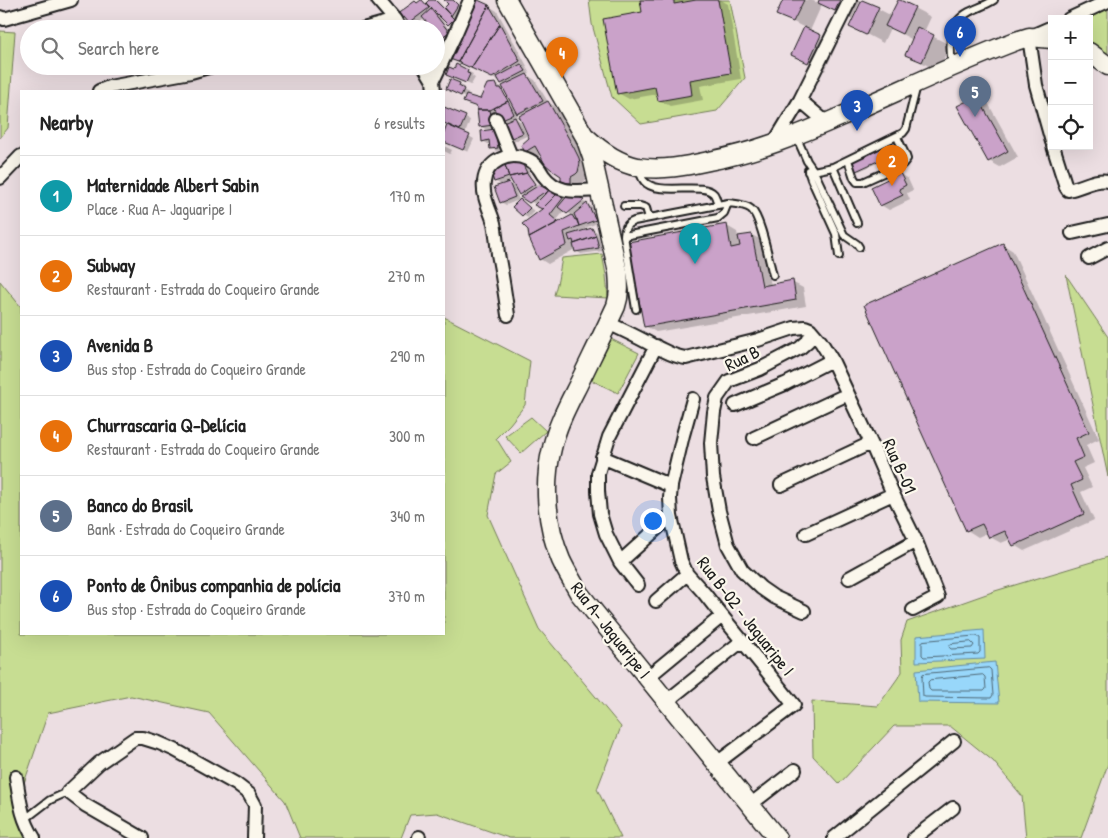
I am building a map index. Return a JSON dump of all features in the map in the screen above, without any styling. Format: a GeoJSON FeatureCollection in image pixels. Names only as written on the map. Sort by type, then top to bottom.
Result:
{"type":"FeatureCollection","features":[{"type":"Feature","properties":{"kind":"main road"},"geometry":{"type":"LineString","coordinates":[[509,2],[585,137],[608,155],[622,162],[638,166],[662,168],[684,166],[730,157],[774,143],[872,107],[952,68],[1004,46],[1029,38],[1048,39]]}},
{"type":"Feature","properties":{"kind":"main road"},"geometry":{"type":"LineString","coordinates":[[1093,55],[1108,66]]}},
{"type":"Feature","properties":{"kind":"main road","name":"Rua A- Jaguaripe I"},"geometry":{"type":"LineString","coordinates":[[585,137],[592,157],[618,272],[619,296],[556,432],[548,464],[547,500],[549,520],[554,539],[560,559],[579,593],[590,608],[777,838]]}},
{"type":"Feature","properties":{"kind":"street"},"geometry":{"type":"LineString","coordinates":[[2,18],[71,0]]}},
{"type":"Feature","properties":{"kind":"street"},"geometry":{"type":"LineString","coordinates":[[378,0],[394,20]]}},
{"type":"Feature","properties":{"kind":"street"},"geometry":{"type":"LineString","coordinates":[[445,58],[470,0]]}},
{"type":"Feature","properties":{"kind":"street"},"geometry":{"type":"LineString","coordinates":[[774,143],[800,100],[850,0]]}},
{"type":"Feature","properties":{"kind":"street"},"geometry":{"type":"LineString","coordinates":[[1078,15],[1108,1]]}},
{"type":"Feature","properties":{"kind":"street"},"geometry":{"type":"LineString","coordinates":[[1048,29],[1029,38],[1036,85],[1048,128]]}},
{"type":"Feature","properties":{"kind":"street"},"geometry":{"type":"LineString","coordinates":[[102,90],[176,75]]}},
{"type":"Feature","properties":{"kind":"street"},"geometry":{"type":"LineString","coordinates":[[800,100],[822,124]]}},
{"type":"Feature","properties":{"kind":"street"},"geometry":{"type":"LineString","coordinates":[[496,119],[511,156]]}},
{"type":"Feature","properties":{"kind":"street"},"geometry":{"type":"LineString","coordinates":[[1054,150],[1068,190],[1100,180],[1108,181]]}},
{"type":"Feature","properties":{"kind":"street"},"geometry":{"type":"LineString","coordinates":[[508,314],[494,223],[484,192],[484,182],[490,167],[496,161],[505,157],[521,156],[536,165],[547,180],[565,191],[599,190]]}},
{"type":"Feature","properties":{"kind":"street"},"geometry":{"type":"LineString","coordinates":[[0,178],[20,157]]}},
{"type":"Feature","properties":{"kind":"street"},"geometry":{"type":"LineString","coordinates":[[1072,233],[1108,225]]}},
{"type":"Feature","properties":{"kind":"street"},"geometry":{"type":"LineString","coordinates":[[1089,258],[1108,248]]}},
{"type":"Feature","properties":{"kind":"street","name":"Rua B"},"geometry":{"type":"LineString","coordinates":[[608,323],[677,358],[686,358],[758,340],[794,328],[805,327],[810,329],[811,334],[808,341],[800,348],[729,381],[717,398],[711,442],[713,478],[728,545],[742,570],[761,588],[774,597],[804,611]]}},
{"type":"Feature","properties":{"kind":"street","name":"Rua B-01"},"geometry":{"type":"LineString","coordinates":[[810,329],[832,360],[916,541],[938,597],[913,610]]}},
{"type":"Feature","properties":{"kind":"street"},"geometry":{"type":"LineString","coordinates":[[638,584],[620,562],[606,534],[600,514],[598,473],[612,431],[656,346]]}},
{"type":"Feature","properties":{"kind":"street"},"geometry":{"type":"LineString","coordinates":[[735,406],[786,384],[832,360]]}},
{"type":"Feature","properties":{"kind":"street"},"geometry":{"type":"LineString","coordinates":[[754,438],[848,394]]}},
{"type":"Feature","properties":{"kind":"street","name":"Rua B-02 - Jaguaripe I"},"geometry":{"type":"LineString","coordinates":[[693,399],[671,486],[670,498],[671,516],[681,561],[687,574],[794,704],[717,763]]}},
{"type":"Feature","properties":{"kind":"street"},"geometry":{"type":"LineString","coordinates":[[781,485],[871,442]]}},
{"type":"Feature","properties":{"kind":"street"},"geometry":{"type":"LineString","coordinates":[[602,458],[671,486]]}},
{"type":"Feature","properties":{"kind":"street"},"geometry":{"type":"LineString","coordinates":[[806,534],[893,494]]}},
{"type":"Feature","properties":{"kind":"street"},"geometry":{"type":"LineString","coordinates":[[620,562],[671,516]]}},
{"type":"Feature","properties":{"kind":"street"},"geometry":{"type":"LineString","coordinates":[[849,578],[916,541]]}},
{"type":"Feature","properties":{"kind":"street"},"geometry":{"type":"LineString","coordinates":[[656,601],[687,574]]}},
{"type":"Feature","properties":{"kind":"street"},"geometry":{"type":"LineString","coordinates":[[648,677],[722,616]]}},
{"type":"Feature","properties":{"kind":"street"},"geometry":{"type":"LineString","coordinates":[[667,702],[742,641]]}},
{"type":"Feature","properties":{"kind":"street"},"geometry":{"type":"LineString","coordinates":[[142,838],[68,792],[99,762],[135,738],[143,738],[175,750],[236,784],[249,794],[255,804],[254,838]]}},
{"type":"Feature","properties":{"kind":"street"},"geometry":{"type":"LineString","coordinates":[[834,838],[954,741]]}},
{"type":"Feature","properties":{"kind":"street"},"geometry":{"type":"LineString","coordinates":[[750,805],[794,770]]}},
{"type":"Feature","properties":{"kind":"street"},"geometry":{"type":"LineString","coordinates":[[16,777],[21,811],[34,838]]}},
{"type":"Feature","properties":{"kind":"street"},"geometry":{"type":"LineString","coordinates":[[914,838],[953,808]]}},
{"type":"Feature","properties":{"kind":"lane"},"geometry":{"type":"LineString","coordinates":[[952,68],[950,42],[955,25],[967,13],[994,0]]}},
{"type":"Feature","properties":{"kind":"lane"},"geometry":{"type":"LineString","coordinates":[[811,171],[832,167],[904,133],[918,84]]}},
{"type":"Feature","properties":{"kind":"lane"},"geometry":{"type":"LineString","coordinates":[[822,124],[827,129],[854,118]]}},
{"type":"Feature","properties":{"kind":"lane"},"geometry":{"type":"LineString","coordinates":[[796,135],[836,234],[840,256]]}},
{"type":"Feature","properties":{"kind":"lane"},"geometry":{"type":"LineString","coordinates":[[848,160],[857,182],[863,182],[903,164],[907,160],[897,137]]}},
{"type":"Feature","properties":{"kind":"lane"},"geometry":{"type":"LineString","coordinates":[[638,166],[644,182],[651,186],[710,191],[715,195],[718,205]]}},
{"type":"Feature","properties":{"kind":"lane"},"geometry":{"type":"LineString","coordinates":[[832,167],[857,223]]}},
{"type":"Feature","properties":{"kind":"lane"},"geometry":{"type":"LineString","coordinates":[[811,171],[844,236],[859,247]]}},
{"type":"Feature","properties":{"kind":"lane"},"geometry":{"type":"LineString","coordinates":[[624,236],[718,218],[724,213],[728,204]]}},
{"type":"Feature","properties":{"kind":"lane"},"geometry":{"type":"LineString","coordinates":[[636,309],[624,236],[625,228],[630,223],[650,218],[718,205],[744,205],[751,209],[758,218],[773,275]]}},
{"type":"Feature","properties":{"kind":"lane"},"geometry":{"type":"LineString","coordinates":[[624,206],[646,208],[650,218]]}},
{"type":"Feature","properties":{"kind":"lane"},"geometry":{"type":"LineString","coordinates":[[665,215],[668,228]]}},
{"type":"Feature","properties":{"kind":"lane"},"geometry":{"type":"LineString","coordinates":[[24,820],[50,800],[68,792]]}},
{"type":"Feature","properties":{"kind":"green space"},"geometry":{"type":"Polygon","coordinates":[[[589,0],[730,0],[745,78],[717,111],[641,124],[612,97],[592,24],[589,0]]]}},
{"type":"Feature","properties":{"kind":"green space"},"geometry":{"type":"Polygon","coordinates":[[[1108,6],[1108,57],[1093,47],[1093,15],[1090,15],[1108,6]]]}},
{"type":"Feature","properties":{"kind":"green space"},"geometry":{"type":"Polygon","coordinates":[[[0,31],[15,32],[8,128],[0,138],[0,31]]]}},
{"type":"Feature","properties":{"kind":"green space"},"geometry":{"type":"Polygon","coordinates":[[[602,254],[608,298],[554,295],[562,258],[602,254]]]}},
{"type":"Feature","properties":{"kind":"green space"},"geometry":{"type":"Polygon","coordinates":[[[1066,275],[1108,337],[1108,477],[1066,275]]]}},
{"type":"Feature","properties":{"kind":"green space"},"geometry":{"type":"Polygon","coordinates":[[[0,281],[20,306],[20,635],[445,635],[445,318],[530,361],[525,405],[496,438],[511,462],[496,474],[488,515],[539,629],[621,727],[597,789],[621,838],[509,838],[437,813],[410,815],[401,838],[300,838],[285,801],[209,713],[131,696],[48,713],[22,789],[28,838],[0,838],[0,281]]]}},
{"type":"Feature","properties":{"kind":"green space"},"geometry":{"type":"Polygon","coordinates":[[[611,339],[639,353],[618,393],[591,380],[611,339]]]}},
{"type":"Feature","properties":{"kind":"green space"},"geometry":{"type":"Polygon","coordinates":[[[531,417],[546,431],[521,453],[505,436],[531,417]]]}},
{"type":"Feature","properties":{"kind":"green space"},"geometry":{"type":"Polygon","coordinates":[[[1108,557],[1108,764],[1081,838],[1026,838],[1022,796],[993,761],[950,726],[894,726],[839,784],[813,756],[812,701],[878,706],[902,672],[901,640],[907,622],[995,591],[1108,557]]]}},
{"type":"Feature","properties":{"kind":"water"},"geometry":{"type":"Polygon","coordinates":[[[984,630],[985,659],[916,662],[916,636],[984,630]]]}},
{"type":"Feature","properties":{"kind":"water"},"geometry":{"type":"Polygon","coordinates":[[[995,662],[999,703],[918,702],[916,670],[995,662]]]}},
{"type":"Feature","properties":{"kind":"building"},"geometry":{"type":"Polygon","coordinates":[[[422,0],[429,8],[413,20],[406,20],[404,17],[400,20],[396,15],[415,1],[417,3],[422,0]]]}},
{"type":"Feature","properties":{"kind":"building"},"geometry":{"type":"Polygon","coordinates":[[[429,0],[435,0],[454,19],[448,25],[426,3],[429,0]]]}},
{"type":"Feature","properties":{"kind":"building"},"geometry":{"type":"Polygon","coordinates":[[[444,0],[453,0],[458,5],[451,16],[444,8],[448,4],[444,0]]]}},
{"type":"Feature","properties":{"kind":"building"},"geometry":{"type":"Polygon","coordinates":[[[474,0],[489,5],[458,62],[447,58],[474,0]]]}},
{"type":"Feature","properties":{"kind":"building"},"geometry":{"type":"Polygon","coordinates":[[[640,0],[674,0],[674,4],[696,0],[718,0],[731,73],[690,80],[692,95],[658,101],[655,87],[617,94],[603,19],[642,12],[640,0]]]}},
{"type":"Feature","properties":{"kind":"building"},"geometry":{"type":"Polygon","coordinates":[[[783,0],[804,0],[793,22],[776,15],[783,0]]]}},
{"type":"Feature","properties":{"kind":"building"},"geometry":{"type":"Polygon","coordinates":[[[819,0],[840,0],[835,11],[818,3],[819,0]]]}},
{"type":"Feature","properties":{"kind":"building"},"geometry":{"type":"Polygon","coordinates":[[[862,0],[879,7],[866,35],[849,27],[862,0]]]}},
{"type":"Feature","properties":{"kind":"building"},"geometry":{"type":"Polygon","coordinates":[[[898,0],[915,7],[902,34],[885,26],[898,0]]]}},
{"type":"Feature","properties":{"kind":"building"},"geometry":{"type":"Polygon","coordinates":[[[489,5],[500,24],[471,68],[458,62],[489,5]]]}},
{"type":"Feature","properties":{"kind":"building"},"geometry":{"type":"Polygon","coordinates":[[[431,9],[440,20],[424,20],[422,17],[431,9]]]}},
{"type":"Feature","properties":{"kind":"building"},"geometry":{"type":"Polygon","coordinates":[[[500,24],[520,61],[492,78],[471,68],[500,24]]]}},
{"type":"Feature","properties":{"kind":"building"},"geometry":{"type":"Polygon","coordinates":[[[445,27],[449,32],[445,35],[445,27]]]}},
{"type":"Feature","properties":{"kind":"building"},"geometry":{"type":"Polygon","coordinates":[[[804,27],[821,35],[808,63],[791,55],[804,27]]]}},
{"type":"Feature","properties":{"kind":"building"},"geometry":{"type":"Polygon","coordinates":[[[917,27],[934,35],[922,62],[905,55],[917,27]]]}},
{"type":"Feature","properties":{"kind":"building"},"geometry":{"type":"Polygon","coordinates":[[[456,64],[468,70],[467,73],[470,74],[466,83],[446,75],[449,67],[454,69],[456,64]]]}},
{"type":"Feature","properties":{"kind":"building"},"geometry":{"type":"Polygon","coordinates":[[[521,64],[526,71],[501,84],[497,77],[521,64]]]}},
{"type":"Feature","properties":{"kind":"building"},"geometry":{"type":"Polygon","coordinates":[[[527,74],[543,101],[517,114],[502,86],[527,74]]]}},
{"type":"Feature","properties":{"kind":"building"},"geometry":{"type":"Polygon","coordinates":[[[450,79],[460,83],[459,86],[464,89],[461,96],[446,89],[450,79]]]}},
{"type":"Feature","properties":{"kind":"building"},"geometry":{"type":"Polygon","coordinates":[[[496,83],[508,101],[490,110],[477,110],[477,107],[463,102],[466,95],[480,99],[487,84],[496,83]]]}},
{"type":"Feature","properties":{"kind":"building"},"geometry":{"type":"Polygon","coordinates":[[[977,96],[1008,151],[988,162],[957,106],[977,96]]]}},
{"type":"Feature","properties":{"kind":"building"},"geometry":{"type":"Polygon","coordinates":[[[508,101],[514,114],[499,120],[494,108],[508,101]]]}},
{"type":"Feature","properties":{"kind":"building"},"geometry":{"type":"Polygon","coordinates":[[[548,101],[579,158],[578,172],[571,177],[571,183],[561,182],[561,176],[545,164],[535,146],[525,152],[521,145],[529,138],[519,116],[548,101]]]}},
{"type":"Feature","properties":{"kind":"building"},"geometry":{"type":"Polygon","coordinates":[[[445,107],[466,116],[460,130],[445,123],[445,107]]]}},
{"type":"Feature","properties":{"kind":"building"},"geometry":{"type":"Polygon","coordinates":[[[477,110],[490,110],[493,125],[479,127],[477,110]]]}},
{"type":"Feature","properties":{"kind":"building"},"geometry":{"type":"Polygon","coordinates":[[[515,117],[523,133],[507,140],[501,123],[515,117]]]}},
{"type":"Feature","properties":{"kind":"building"},"geometry":{"type":"Polygon","coordinates":[[[447,125],[470,135],[463,150],[445,142],[447,125]]]}},
{"type":"Feature","properties":{"kind":"building"},"geometry":{"type":"Polygon","coordinates":[[[495,129],[498,148],[490,149],[489,140],[482,142],[481,131],[495,129]]]}},
{"type":"Feature","properties":{"kind":"building"},"geometry":{"type":"Polygon","coordinates":[[[890,138],[897,152],[856,171],[850,157],[890,138]]]}},
{"type":"Feature","properties":{"kind":"building"},"geometry":{"type":"Polygon","coordinates":[[[521,161],[527,173],[509,177],[505,165],[521,161]]]}},
{"type":"Feature","properties":{"kind":"building"},"geometry":{"type":"Polygon","coordinates":[[[505,165],[509,177],[494,182],[490,170],[505,165]]]}},
{"type":"Feature","properties":{"kind":"building"},"geometry":{"type":"Polygon","coordinates":[[[527,173],[535,184],[519,195],[509,177],[527,173]]]}},
{"type":"Feature","properties":{"kind":"building"},"geometry":{"type":"Polygon","coordinates":[[[900,173],[906,185],[899,189],[903,195],[880,206],[871,187],[900,173]]]}},
{"type":"Feature","properties":{"kind":"building"},"geometry":{"type":"Polygon","coordinates":[[[509,182],[515,197],[500,203],[494,187],[509,182]]]}},
{"type":"Feature","properties":{"kind":"building"},"geometry":{"type":"Polygon","coordinates":[[[539,185],[549,190],[545,195],[543,193],[529,203],[520,197],[539,185]]]}},
{"type":"Feature","properties":{"kind":"building"},"geometry":{"type":"Polygon","coordinates":[[[549,190],[558,193],[542,209],[534,205],[549,190]]]}},
{"type":"Feature","properties":{"kind":"building"},"geometry":{"type":"Polygon","coordinates":[[[558,193],[567,193],[550,215],[558,222],[529,238],[528,230],[522,224],[542,209],[558,193]]]}},
{"type":"Feature","properties":{"kind":"building"},"geometry":{"type":"Polygon","coordinates":[[[569,194],[576,195],[584,200],[567,214],[558,207],[569,194]]]}},
{"type":"Feature","properties":{"kind":"building"},"geometry":{"type":"Polygon","coordinates":[[[520,199],[530,208],[522,216],[512,207],[520,199]]]}},
{"type":"Feature","properties":{"kind":"building"},"geometry":{"type":"Polygon","coordinates":[[[587,203],[596,220],[579,226],[574,214],[587,203]]]}},
{"type":"Feature","properties":{"kind":"building"},"geometry":{"type":"Polygon","coordinates":[[[572,215],[575,220],[577,219],[579,226],[564,232],[567,245],[539,260],[529,238],[572,215]]]}},
{"type":"Feature","properties":{"kind":"building"},"geometry":{"type":"Polygon","coordinates":[[[727,224],[731,248],[740,246],[738,236],[752,234],[762,286],[793,280],[796,300],[644,327],[628,242],[727,224]]]}},
{"type":"Feature","properties":{"kind":"building"},"geometry":{"type":"Polygon","coordinates":[[[592,228],[596,236],[574,244],[573,240],[570,241],[568,235],[592,228]]]}},
{"type":"Feature","properties":{"kind":"building"},"geometry":{"type":"Polygon","coordinates":[[[596,236],[599,248],[575,252],[573,244],[596,236]]]}},
{"type":"Feature","properties":{"kind":"building"},"geometry":{"type":"Polygon","coordinates":[[[1003,243],[1089,432],[1076,438],[1084,457],[1073,462],[1082,480],[1071,485],[1084,514],[1013,546],[1005,531],[989,538],[982,524],[966,531],[864,305],[1003,243]]]}},
{"type":"Feature","properties":{"kind":"place","name":"Ponto de Ônibus companhia de polícia"},"geometry":{"type":"Point","coordinates":[960,57]}},
{"type":"Feature","properties":{"kind":"place","name":"Churrascaria Q-Delícia"},"geometry":{"type":"Point","coordinates":[562,78]}},
{"type":"Feature","properties":{"kind":"place","name":"Banco do Brasil"},"geometry":{"type":"Point","coordinates":[975,117]}},
{"type":"Feature","properties":{"kind":"place","name":"Avenida B"},"geometry":{"type":"Point","coordinates":[857,131]}},
{"type":"Feature","properties":{"kind":"place","name":"Subway"},"geometry":{"type":"Point","coordinates":[892,186]}},
{"type":"Feature","properties":{"kind":"place","name":"Maternidade Albert Sabin"},"geometry":{"type":"Point","coordinates":[695,264]}}]}
